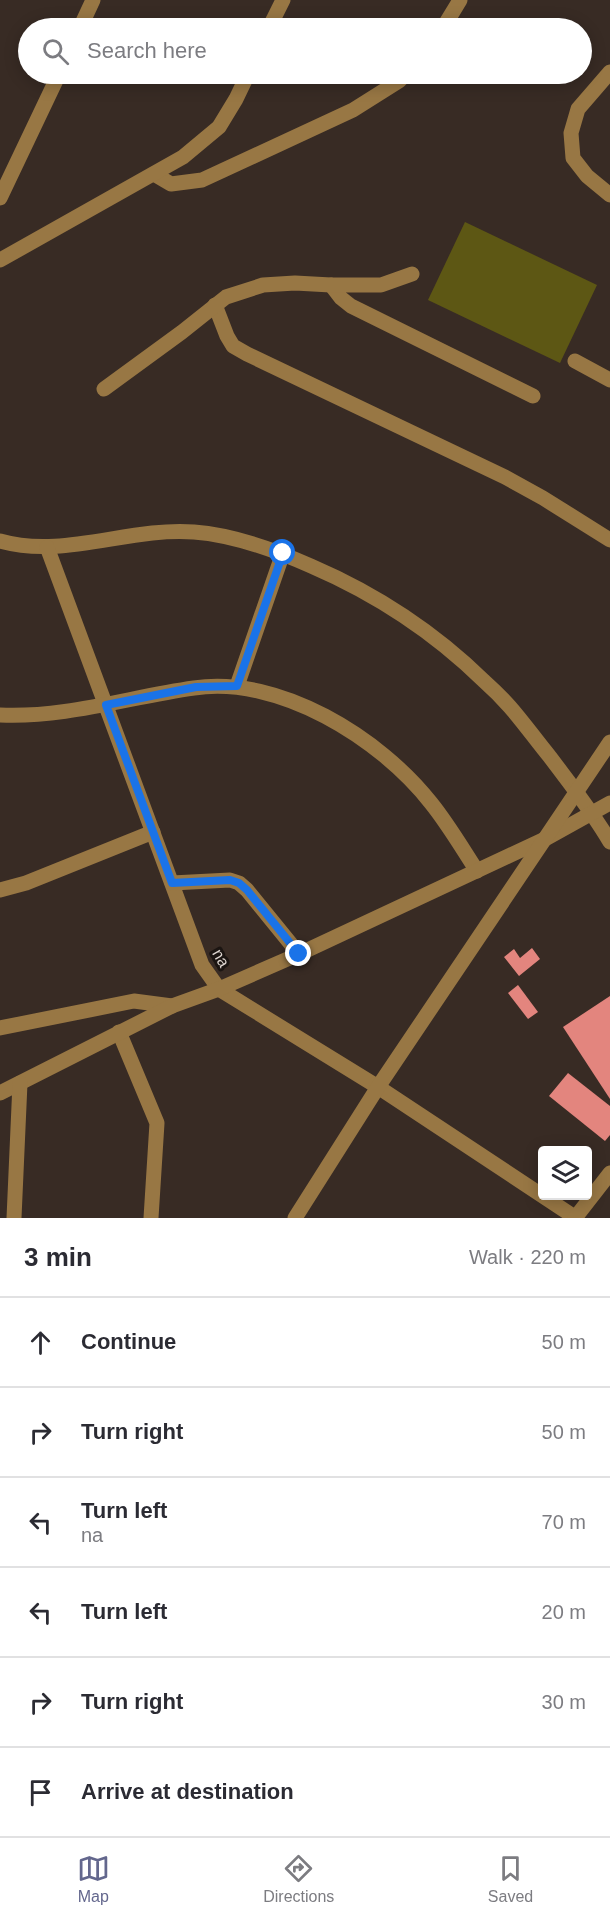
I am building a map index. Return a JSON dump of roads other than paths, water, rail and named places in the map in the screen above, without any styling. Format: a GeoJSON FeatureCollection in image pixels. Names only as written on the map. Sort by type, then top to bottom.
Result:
{"type":"FeatureCollection","features":[{"type":"Feature","properties":{"kind":"street"},"geometry":{"type":"LineString","coordinates":[[85,18],[93,0]]}},
{"type":"Feature","properties":{"kind":"street"},"geometry":{"type":"LineString","coordinates":[[274,18],[283,0]]}},
{"type":"Feature","properties":{"kind":"street"},"geometry":{"type":"LineString","coordinates":[[448,18],[460,0]]}},
{"type":"Feature","properties":{"kind":"street"},"geometry":{"type":"LineString","coordinates":[[610,72],[578,109],[571,133],[573,158],[586,176],[610,194]]}},
{"type":"Feature","properties":{"kind":"street"},"geometry":{"type":"LineString","coordinates":[[0,198],[54,84]]}},
{"type":"Feature","properties":{"kind":"street"},"geometry":{"type":"LineString","coordinates":[[0,260],[183,157],[219,127],[243,84]]}},
{"type":"Feature","properties":{"kind":"street"},"geometry":{"type":"LineString","coordinates":[[153,174],[171,184],[202,180],[353,110],[394,84]]}},
{"type":"Feature","properties":{"kind":"street"},"geometry":{"type":"LineString","coordinates":[[104,389],[226,297],[263,285],[295,283],[381,285],[412,274]]}},
{"type":"Feature","properties":{"kind":"street"},"geometry":{"type":"LineString","coordinates":[[331,285],[351,306],[533,396]]}},
{"type":"Feature","properties":{"kind":"street"},"geometry":{"type":"LineString","coordinates":[[215,305],[233,346],[505,477],[610,540]]}},
{"type":"Feature","properties":{"kind":"street"},"geometry":{"type":"LineString","coordinates":[[575,361],[610,380]]}},
{"type":"Feature","properties":{"kind":"street"},"geometry":{"type":"LineString","coordinates":[[0,541],[18,546],[47,547],[161,531],[195,532],[230,538],[283,553],[336,577],[383,602],[429,632],[469,666],[509,705],[578,793],[610,842]]}},
{"type":"Feature","properties":{"kind":"street","name":"na"},"geometry":{"type":"LineString","coordinates":[[47,547],[202,965],[219,989],[378,1087],[575,1218]]}},
{"type":"Feature","properties":{"kind":"street"},"geometry":{"type":"LineString","coordinates":[[237,686],[283,553]]}},
{"type":"Feature","properties":{"kind":"street"},"geometry":{"type":"LineString","coordinates":[[0,715],[29,716],[106,705],[196,687],[237,686],[284,697],[343,726],[380,751],[403,771],[432,803],[477,871]]}},
{"type":"Feature","properties":{"kind":"street"},"geometry":{"type":"LineString","coordinates":[[300,1216],[378,1087],[578,793],[610,742]]}},
{"type":"Feature","properties":{"kind":"street"},"geometry":{"type":"LineString","coordinates":[[0,1093],[172,1006],[219,989],[299,954],[547,838],[610,803]]}},
{"type":"Feature","properties":{"kind":"street"},"geometry":{"type":"LineString","coordinates":[[0,890],[26,883],[153,832]]}},
{"type":"Feature","properties":{"kind":"street"},"geometry":{"type":"LineString","coordinates":[[172,883],[230,880],[239,883],[299,954]]}},
{"type":"Feature","properties":{"kind":"street"},"geometry":{"type":"LineString","coordinates":[[0,1028],[134,1001],[172,1006]]}},
{"type":"Feature","properties":{"kind":"street"},"geometry":{"type":"LineString","coordinates":[[119,1032],[157,1123],[151,1218]]}},
{"type":"Feature","properties":{"kind":"street"},"geometry":{"type":"LineString","coordinates":[[14,1218],[20,1083]]}},
{"type":"Feature","properties":{"kind":"street"},"geometry":{"type":"LineString","coordinates":[[575,1218],[610,1173]]}}]}
